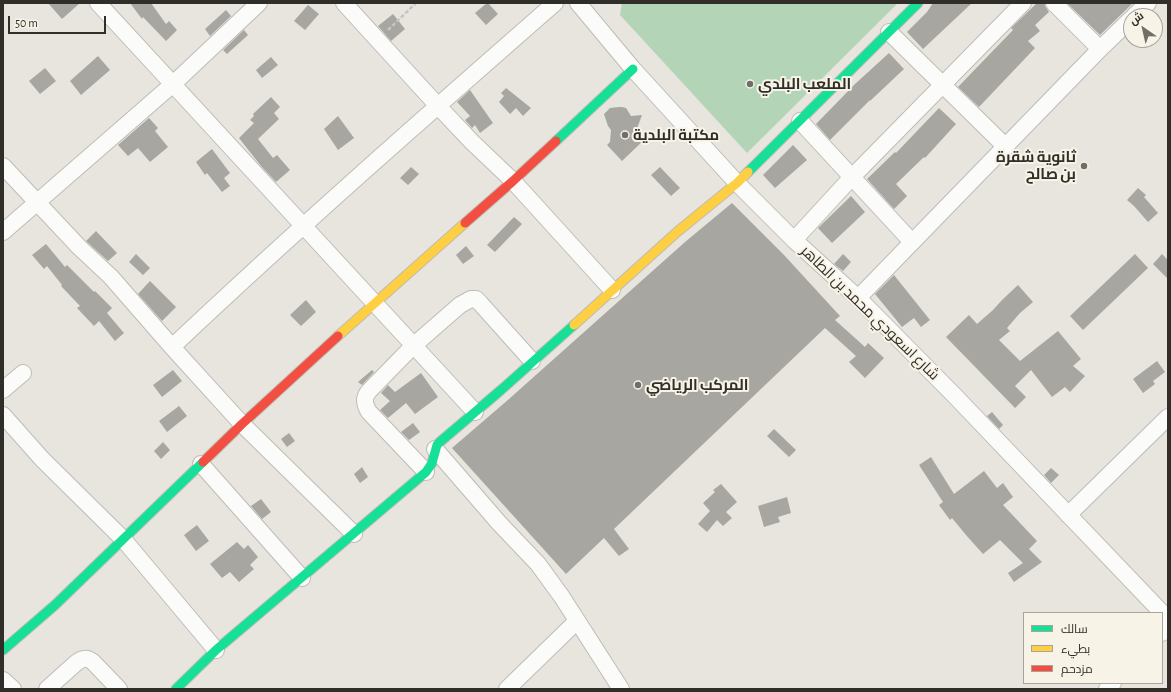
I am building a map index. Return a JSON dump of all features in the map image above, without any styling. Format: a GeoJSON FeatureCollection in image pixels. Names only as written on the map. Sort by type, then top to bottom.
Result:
{"type":"FeatureCollection","features":[{"type":"Feature","properties":{"kind":"street"},"geometry":{"type":"LineString","coordinates":[[98,3],[375,303],[412,346],[475,412]]}},
{"type":"Feature","properties":{"kind":"street"},"geometry":{"type":"LineString","coordinates":[[3,232],[173,84],[259,3]]}},
{"type":"Feature","properties":{"kind":"street"},"geometry":{"type":"LineString","coordinates":[[344,3],[472,142],[513,181],[612,290]]}},
{"type":"Feature","properties":{"kind":"street"},"geometry":{"type":"LineString","coordinates":[[172,347],[238,284],[555,3]]}},
{"type":"Feature","properties":{"kind":"street","name":"شارع اسعودي محمد بن الطاهر"},"geometry":{"type":"LineString","coordinates":[[578,3],[633,69],[737,183],[794,240],[858,298],[954,395],[1161,612]]}},
{"type":"Feature","properties":{"kind":"street"},"geometry":{"type":"LineString","coordinates":[[176,689],[216,650],[426,472],[435,456],[435,450],[441,441],[677,232],[737,183],[918,3]]}},
{"type":"Feature","properties":{"kind":"street"},"geometry":{"type":"LineString","coordinates":[[794,240],[852,177],[1023,3]]}},
{"type":"Feature","properties":{"kind":"street"},"geometry":{"type":"LineString","coordinates":[[1054,3],[1100,49]]}},
{"type":"Feature","properties":{"kind":"street"},"geometry":{"type":"LineString","coordinates":[[858,298],[1123,27]]}},
{"type":"Feature","properties":{"kind":"street"},"geometry":{"type":"LineString","coordinates":[[889,32],[1006,147]]}},
{"type":"Feature","properties":{"kind":"street"},"geometry":{"type":"LineString","coordinates":[[3,650],[55,604],[242,424],[375,303],[513,181],[633,69]]}},
{"type":"Feature","properties":{"kind":"street"},"geometry":{"type":"LineString","coordinates":[[800,121],[912,242]]}},
{"type":"Feature","properties":{"kind":"street"},"geometry":{"type":"LineString","coordinates":[[3,166],[80,248],[111,277],[242,424],[354,534]]}},
{"type":"Feature","properties":{"kind":"street"},"geometry":{"type":"LineString","coordinates":[[426,472],[369,412],[364,401],[365,395],[368,391],[412,346],[460,305],[471,299],[476,299],[480,303],[532,361]]}},
{"type":"Feature","properties":{"kind":"street"},"geometry":{"type":"LineString","coordinates":[[3,390],[23,373]]}},
{"type":"Feature","properties":{"kind":"street"},"geometry":{"type":"LineString","coordinates":[[3,415],[42,459],[123,539],[216,650]]}},
{"type":"Feature","properties":{"kind":"street"},"geometry":{"type":"LineString","coordinates":[[1068,515],[1168,417]]}},
{"type":"Feature","properties":{"kind":"street"},"geometry":{"type":"LineString","coordinates":[[435,450],[499,523],[538,564],[562,598],[620,689]]}},
{"type":"Feature","properties":{"kind":"street"},"geometry":{"type":"LineString","coordinates":[[202,464],[302,578]]}},
{"type":"Feature","properties":{"kind":"street"},"geometry":{"type":"LineString","coordinates":[[506,689],[577,621]]}},
{"type":"Feature","properties":{"kind":"street"},"geometry":{"type":"LineString","coordinates":[[47,689],[76,663],[85,658],[93,662],[119,689]]}},
{"type":"Feature","properties":{"kind":"street"},"geometry":{"type":"LineString","coordinates":[[3,680],[13,689]]}},
{"type":"Feature","properties":{"kind":"path"},"geometry":{"type":"LineString","coordinates":[[378,40],[416,3]]}},
{"type":"Feature","properties":{"kind":"green space","name":"الملعب البلدي"},"geometry":{"type":"Polygon","coordinates":[[[622,3],[898,3],[747,153],[620,15],[622,3]]]}},
{"type":"Feature","properties":{"kind":"building"},"geometry":{"type":"Polygon","coordinates":[[[48,3],[80,3],[62,19],[48,3]]]}},
{"type":"Feature","properties":{"kind":"building"},"geometry":{"type":"Polygon","coordinates":[[[130,3],[151,3],[166,24],[169,21],[177,30],[166,41],[143,17],[142,19],[130,3]]]}},
{"type":"Feature","properties":{"kind":"building"},"geometry":{"type":"Polygon","coordinates":[[[487,3],[498,14],[486,25],[475,13],[487,3]]]}},
{"type":"Feature","properties":{"kind":"building"},"geometry":{"type":"Polygon","coordinates":[[[933,3],[972,3],[923,49],[907,32],[927,12],[933,3]]]}},
{"type":"Feature","properties":{"kind":"building"},"geometry":{"type":"Polygon","coordinates":[[[1037,3],[1045,3],[1045,6],[1049,12],[1035,25],[1040,31],[1028,41],[1035,48],[979,107],[958,87],[1013,30],[1011,28],[1037,3]]]}},
{"type":"Feature","properties":{"kind":"building"},"geometry":{"type":"Polygon","coordinates":[[[1067,3],[1133,3],[1128,8],[1123,8],[1123,13],[1100,35],[1067,3]]]}},
{"type":"Feature","properties":{"kind":"building"},"geometry":{"type":"Polygon","coordinates":[[[308,5],[319,14],[305,30],[294,21],[308,5]]]}},
{"type":"Feature","properties":{"kind":"building"},"geometry":{"type":"Polygon","coordinates":[[[226,10],[231,16],[210,36],[205,29],[226,10]]]}},
{"type":"Feature","properties":{"kind":"building"},"geometry":{"type":"Polygon","coordinates":[[[393,14],[405,29],[391,41],[378,26],[393,14]]]}},
{"type":"Feature","properties":{"kind":"building"},"geometry":{"type":"Polygon","coordinates":[[[244,30],[248,35],[227,54],[223,50],[244,30]]]}},
{"type":"Feature","properties":{"kind":"building"},"geometry":{"type":"Polygon","coordinates":[[[889,53],[904,69],[830,140],[816,124],[855,84],[889,53]]]}},
{"type":"Feature","properties":{"kind":"building"},"geometry":{"type":"Polygon","coordinates":[[[98,56],[110,70],[81,95],[70,81],[98,56]]]}},
{"type":"Feature","properties":{"kind":"building"},"geometry":{"type":"Polygon","coordinates":[[[271,57],[278,65],[262,78],[256,70],[271,57]]]}},
{"type":"Feature","properties":{"kind":"building"},"geometry":{"type":"Polygon","coordinates":[[[45,68],[56,81],[40,94],[29,81],[45,68]]]}},
{"type":"Feature","properties":{"kind":"building"},"geometry":{"type":"Polygon","coordinates":[[[506,88],[531,108],[523,116],[516,108],[510,114],[499,102],[504,96],[501,93],[506,88]]]}},
{"type":"Feature","properties":{"kind":"building"},"geometry":{"type":"Polygon","coordinates":[[[470,90],[493,123],[480,133],[475,125],[472,128],[465,120],[470,116],[457,102],[470,90]]]}},
{"type":"Feature","properties":{"kind":"building"},"geometry":{"type":"Polygon","coordinates":[[[271,97],[280,107],[274,113],[279,119],[258,139],[273,158],[277,155],[290,170],[276,182],[239,138],[254,123],[250,120],[254,116],[253,114],[271,97]]]}},
{"type":"Feature","properties":{"kind":"building","name":"مكتبة البلدية"},"geometry":{"type":"Polygon","coordinates":[[[610,108],[626,108],[631,116],[642,115],[636,131],[644,140],[622,161],[607,145],[610,142],[611,130],[604,114],[610,108]]]}},
{"type":"Feature","properties":{"kind":"building"},"geometry":{"type":"Polygon","coordinates":[[[939,108],[956,124],[925,158],[924,157],[896,184],[907,196],[894,209],[867,179],[895,152],[896,153],[939,108]]]}},
{"type":"Feature","properties":{"kind":"building"},"geometry":{"type":"Polygon","coordinates":[[[338,116],[354,138],[338,150],[324,129],[338,116]]]}},
{"type":"Feature","properties":{"kind":"building"},"geometry":{"type":"Polygon","coordinates":[[[149,118],[158,128],[155,131],[168,147],[150,162],[138,148],[128,156],[118,145],[149,118]]]}},
{"type":"Feature","properties":{"kind":"building"},"geometry":{"type":"Polygon","coordinates":[[[793,145],[807,160],[775,188],[763,175],[793,145]]]}},
{"type":"Feature","properties":{"kind":"building"},"geometry":{"type":"Polygon","coordinates":[[[212,149],[230,173],[224,178],[230,186],[222,192],[207,173],[205,175],[196,162],[212,149]]]}},
{"type":"Feature","properties":{"kind":"building"},"geometry":{"type":"Polygon","coordinates":[[[411,167],[419,174],[408,185],[400,178],[411,167]]]}},
{"type":"Feature","properties":{"kind":"building"},"geometry":{"type":"Polygon","coordinates":[[[660,167],[680,188],[671,196],[651,175],[660,167]]]}},
{"type":"Feature","properties":{"kind":"building"},"geometry":{"type":"Polygon","coordinates":[[[1138,188],[1146,195],[1144,197],[1158,213],[1148,222],[1127,200],[1138,188]]]}},
{"type":"Feature","properties":{"kind":"building"},"geometry":{"type":"Polygon","coordinates":[[[851,196],[865,212],[832,243],[818,228],[851,196]]]}},
{"type":"Feature","properties":{"kind":"building","name":"المركب الرياضي"},"geometry":{"type":"Polygon","coordinates":[[[732,203],[784,255],[840,316],[835,320],[865,347],[868,343],[884,358],[865,378],[849,362],[856,356],[825,328],[614,529],[629,549],[619,556],[604,538],[566,574],[452,448],[685,242],[732,203]]]}},
{"type":"Feature","properties":{"kind":"building"},"geometry":{"type":"Polygon","coordinates":[[[514,217],[522,224],[495,252],[487,245],[514,217]]]}},
{"type":"Feature","properties":{"kind":"building"},"geometry":{"type":"Polygon","coordinates":[[[96,231],[117,253],[108,261],[86,241],[96,231]]]}},
{"type":"Feature","properties":{"kind":"building"},"geometry":{"type":"Polygon","coordinates":[[[46,244],[65,267],[67,265],[112,308],[107,313],[124,333],[115,341],[99,321],[94,326],[77,308],[80,306],[61,286],[62,285],[47,266],[44,269],[32,255],[46,244]]]}},
{"type":"Feature","properties":{"kind":"building"},"geometry":{"type":"Polygon","coordinates":[[[466,246],[474,256],[463,264],[456,255],[466,246]]]}},
{"type":"Feature","properties":{"kind":"building"},"geometry":{"type":"Polygon","coordinates":[[[136,254],[150,268],[143,275],[129,262],[136,254]]]}},
{"type":"Feature","properties":{"kind":"building"},"geometry":{"type":"Polygon","coordinates":[[[843,254],[851,262],[843,271],[834,264],[843,254]]]}},
{"type":"Feature","properties":{"kind":"building"},"geometry":{"type":"Polygon","coordinates":[[[1135,254],[1148,268],[1083,330],[1070,316],[1135,254]]]}},
{"type":"Feature","properties":{"kind":"building"},"geometry":{"type":"Polygon","coordinates":[[[1162,254],[1168,260],[1168,279],[1153,264],[1162,254]]]}},
{"type":"Feature","properties":{"kind":"building"},"geometry":{"type":"Polygon","coordinates":[[[894,275],[930,320],[921,327],[914,318],[902,327],[875,294],[894,275]]]}},
{"type":"Feature","properties":{"kind":"building"},"geometry":{"type":"Polygon","coordinates":[[[150,281],[176,307],[162,321],[138,294],[150,281]]]}},
{"type":"Feature","properties":{"kind":"building"},"geometry":{"type":"Polygon","coordinates":[[[1018,285],[1033,302],[1020,313],[1007,328],[1010,331],[999,340],[1020,361],[1058,331],[1081,359],[1073,366],[1085,376],[1070,392],[1065,387],[1052,397],[1031,370],[1015,386],[1026,397],[1015,408],[946,337],[969,315],[977,324],[1018,285]]]}},
{"type":"Feature","properties":{"kind":"building"},"geometry":{"type":"Polygon","coordinates":[[[306,300],[316,312],[301,326],[290,315],[306,300]]]}},
{"type":"Feature","properties":{"kind":"building"},"geometry":{"type":"Polygon","coordinates":[[[1157,361],[1165,372],[1153,381],[1155,384],[1143,393],[1133,379],[1157,361]]]}},
{"type":"Feature","properties":{"kind":"building"},"geometry":{"type":"Polygon","coordinates":[[[173,370],[182,381],[162,397],[153,385],[173,370]]]}},
{"type":"Feature","properties":{"kind":"building"},"geometry":{"type":"Polygon","coordinates":[[[372,370],[374,372],[362,385],[358,382],[372,370]]]}},
{"type":"Feature","properties":{"kind":"building"},"geometry":{"type":"Polygon","coordinates":[[[421,373],[438,397],[415,414],[406,403],[388,418],[380,410],[390,401],[381,393],[388,385],[395,392],[421,373]]]}},
{"type":"Feature","properties":{"kind":"building"},"geometry":{"type":"Polygon","coordinates":[[[179,406],[187,416],[167,432],[159,421],[179,406]]]}},
{"type":"Feature","properties":{"kind":"building"},"geometry":{"type":"Polygon","coordinates":[[[992,412],[1003,425],[999,429],[987,416],[992,412]]]}},
{"type":"Feature","properties":{"kind":"building"},"geometry":{"type":"Polygon","coordinates":[[[413,423],[420,432],[409,440],[401,432],[413,423]]]}},
{"type":"Feature","properties":{"kind":"building"},"geometry":{"type":"Polygon","coordinates":[[[774,429],[796,450],[789,457],[767,436],[774,429]]]}},
{"type":"Feature","properties":{"kind":"building"},"geometry":{"type":"Polygon","coordinates":[[[289,433],[295,441],[287,447],[281,439],[289,433]]]}},
{"type":"Feature","properties":{"kind":"building"},"geometry":{"type":"Polygon","coordinates":[[[163,442],[170,450],[161,459],[154,451],[163,442]]]}},
{"type":"Feature","properties":{"kind":"building"},"geometry":{"type":"Polygon","coordinates":[[[931,457],[954,494],[984,471],[997,488],[1003,483],[1013,497],[1003,505],[1037,541],[1029,549],[1042,562],[1014,582],[1008,573],[1023,563],[1000,540],[983,554],[952,518],[950,520],[939,505],[943,502],[919,465],[931,457]]]}},
{"type":"Feature","properties":{"kind":"building"},"geometry":{"type":"Polygon","coordinates":[[[362,467],[368,477],[360,483],[354,474],[362,467]]]}},
{"type":"Feature","properties":{"kind":"building"},"geometry":{"type":"Polygon","coordinates":[[[1051,468],[1059,475],[1051,483],[1044,475],[1051,468]]]}},
{"type":"Feature","properties":{"kind":"building"},"geometry":{"type":"Polygon","coordinates":[[[721,484],[737,502],[726,512],[732,518],[723,526],[717,520],[707,532],[698,524],[710,511],[703,503],[715,492],[713,490],[721,484]]]}},
{"type":"Feature","properties":{"kind":"building"},"geometry":{"type":"Polygon","coordinates":[[[787,497],[791,513],[778,517],[780,522],[764,527],[758,506],[787,497]]]}},
{"type":"Feature","properties":{"kind":"building"},"geometry":{"type":"Polygon","coordinates":[[[261,499],[271,512],[262,519],[251,506],[261,499]]]}},
{"type":"Feature","properties":{"kind":"building"},"geometry":{"type":"Polygon","coordinates":[[[197,525],[209,541],[196,551],[184,535],[197,525]]]}},
{"type":"Feature","properties":{"kind":"building"},"geometry":{"type":"Polygon","coordinates":[[[237,542],[244,549],[248,545],[258,557],[250,565],[254,569],[239,582],[230,572],[222,578],[210,564],[237,542]]]}},
{"type":"Feature","properties":{"kind":"traffic: fast"},"geometry":{"type":"LineString","coordinates":[[748,172],[918,3]]}},
{"type":"Feature","properties":{"kind":"traffic: fast"},"geometry":{"type":"LineString","coordinates":[[556,141],[633,69]]}},
{"type":"Feature","properties":{"kind":"traffic: fast"},"geometry":{"type":"LineString","coordinates":[[176,689],[216,650],[426,472],[432,463],[437,445],[441,441],[574,325]]}},
{"type":"Feature","properties":{"kind":"traffic: fast"},"geometry":{"type":"LineString","coordinates":[[3,650],[55,605],[203,462]]}},
{"type":"Feature","properties":{"kind":"traffic: slow"},"geometry":{"type":"LineString","coordinates":[[574,325],[677,232],[737,183],[748,172]]}},
{"type":"Feature","properties":{"kind":"traffic: slow"},"geometry":{"type":"LineString","coordinates":[[338,336],[465,223]]}},
{"type":"Feature","properties":{"kind":"traffic: jam"},"geometry":{"type":"LineString","coordinates":[[465,223],[556,141]]}},
{"type":"Feature","properties":{"kind":"traffic: jam"},"geometry":{"type":"LineString","coordinates":[[203,462],[338,336]]}},
{"type":"Feature","properties":{"kind":"place","name":"الملعب البلدي"},"geometry":{"type":"Point","coordinates":[750,84]}},
{"type":"Feature","properties":{"kind":"place","name":"مكتبة البلدية"},"geometry":{"type":"Point","coordinates":[625,135]}},
{"type":"Feature","properties":{"kind":"place","name":"ثانوية شقرة بن صالح"},"geometry":{"type":"Point","coordinates":[1084,166]}},
{"type":"Feature","properties":{"kind":"place","name":"المركب الرياضي"},"geometry":{"type":"Point","coordinates":[638,385]}}]}
